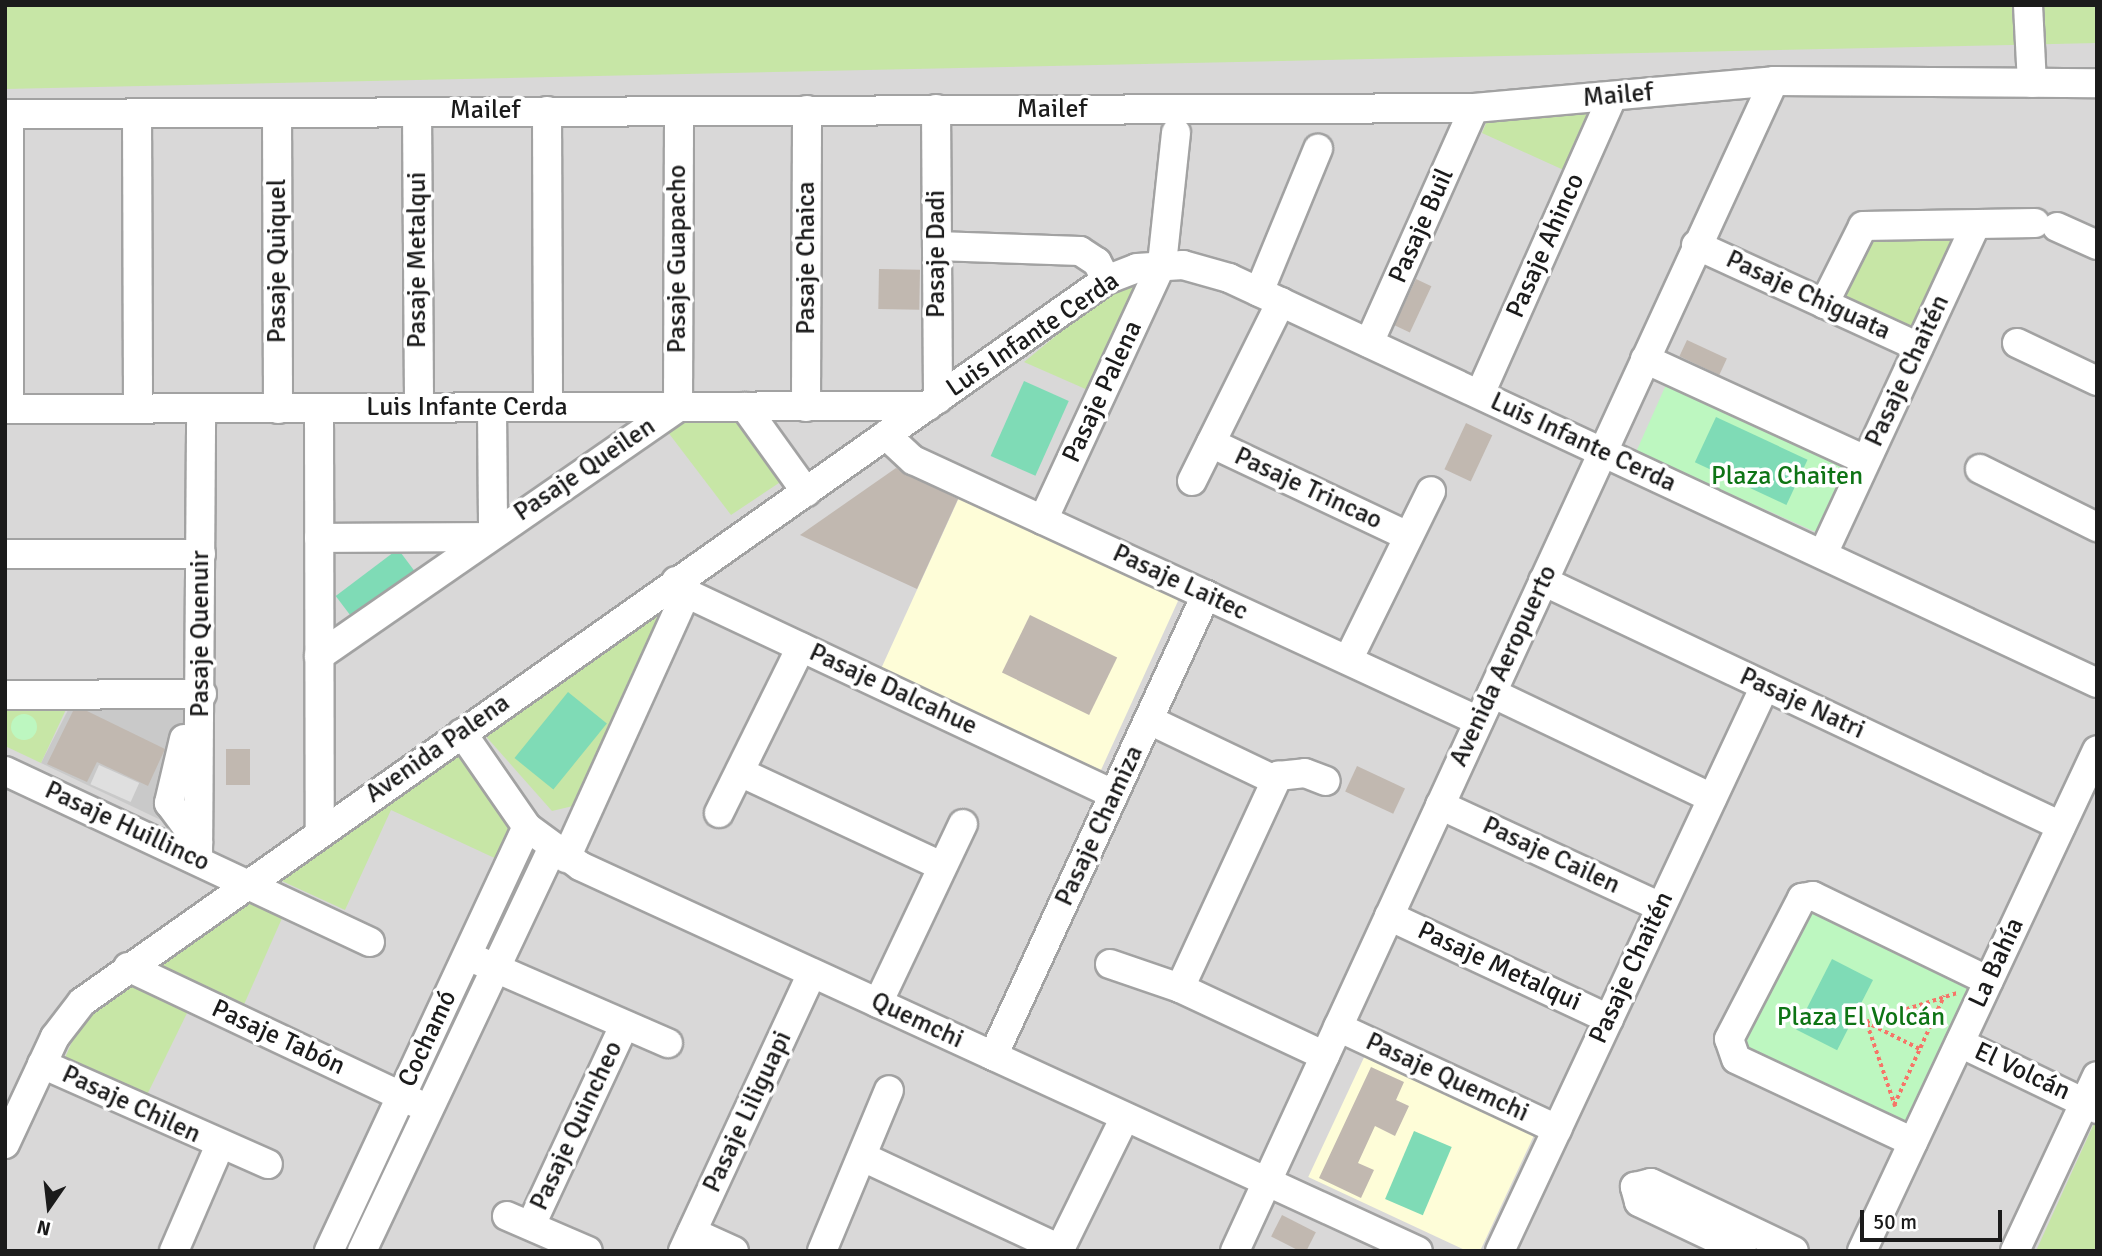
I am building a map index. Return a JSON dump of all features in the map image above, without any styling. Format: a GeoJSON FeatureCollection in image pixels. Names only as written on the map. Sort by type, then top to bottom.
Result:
{"type":"FeatureCollection","features":[{"type":"Feature","properties":{"kind":"street"},"geometry":{"type":"LineString","coordinates":[[2028,5],[2032,83]]}},
{"type":"Feature","properties":{"kind":"street","name":"Mailef"},"geometry":{"type":"LineString","coordinates":[[7,114],[1474,108],[1774,81],[2085,83]]}},
{"type":"Feature","properties":{"kind":"street","name":"Avenida Aeropuerto"},"geometry":{"type":"LineString","coordinates":[[1235,1251],[1696,245],[1774,81]]}},
{"type":"Feature","properties":{"kind":"street"},"geometry":{"type":"LineString","coordinates":[[2085,83],[2097,104]]}},
{"type":"Feature","properties":{"kind":"street","name":"Pasaje Ahinco"},"geometry":{"type":"LineString","coordinates":[[1480,394],[1612,97]]}},
{"type":"Feature","properties":{"kind":"street","name":"Pasaje Buil"},"geometry":{"type":"LineString","coordinates":[[1369,343],[1474,108]]}},
{"type":"Feature","properties":{"kind":"street","name":"Pasaje Dadi"},"geometry":{"type":"LineString","coordinates":[[933,403],[937,246],[936,109]]}},
{"type":"Feature","properties":{"kind":"street","name":"Pasaje Chaica"},"geometry":{"type":"LineString","coordinates":[[806,407],[807,110]]}},
{"type":"Feature","properties":{"kind":"street"},"geometry":{"type":"LineString","coordinates":[[547,111],[548,407]]}},
{"type":"Feature","properties":{"kind":"street","name":"Pasaje Guapacho"},"geometry":{"type":"LineString","coordinates":[[678,407],[679,111]]}},
{"type":"Feature","properties":{"kind":"street","name":"Pasaje Metalqui"},"geometry":{"type":"LineString","coordinates":[[417,112],[419,408]]}},
{"type":"Feature","properties":{"kind":"street"},"geometry":{"type":"LineString","coordinates":[[137,113],[138,409]]}},
{"type":"Feature","properties":{"kind":"street","name":"Pasaje Quiquel"},"geometry":{"type":"LineString","coordinates":[[276,113],[278,409]]}},
{"type":"Feature","properties":{"kind":"street"},"geometry":{"type":"LineString","coordinates":[[7,114],[7,410]]}},
{"type":"Feature","properties":{"kind":"street","name":"Pasaje Palena"},"geometry":{"type":"LineString","coordinates":[[1044,520],[1162,264],[1175,133]]}},
{"type":"Feature","properties":{"kind":"street","name":"Pasaje Trincao"},"geometry":{"type":"LineString","coordinates":[[1192,481],[1211,443],[1270,297],[1318,149]]}},
{"type":"Feature","properties":{"kind":"street"},"geometry":{"type":"LineString","coordinates":[[1824,304],[1863,226],[2046,225],[2097,245]]}},
{"type":"Feature","properties":{"kind":"street","name":"Pasaje Chaitén"},"geometry":{"type":"LineString","coordinates":[[1822,554],[1975,226]]}},
{"type":"Feature","properties":{"kind":"street","name":"Pasaje Chiguata"},"geometry":{"type":"LineString","coordinates":[[1696,245],[1919,347]]}},
{"type":"Feature","properties":{"kind":"street"},"geometry":{"type":"LineString","coordinates":[[937,246],[1080,251],[1097,262],[1106,280]]}},
{"type":"Feature","properties":{"kind":"street","name":"Luis Infante Cerda"},"geometry":{"type":"LineString","coordinates":[[7,410],[806,407],[933,403],[1106,280],[1162,264],[1196,268],[1270,297],[2097,683]]}},
{"type":"Feature","properties":{"kind":"street"},"geometry":{"type":"LineString","coordinates":[[2017,343],[2097,381]]}},
{"type":"Feature","properties":{"kind":"street"},"geometry":{"type":"LineString","coordinates":[[1645,359],[1866,460]]}},
{"type":"Feature","properties":{"kind":"street","name":"Avenida Palena"},"geometry":{"type":"LineString","coordinates":[[7,1137],[67,1018],[128,967],[462,733],[681,587],[806,492],[933,403]]}},
{"type":"Feature","properties":{"kind":"street","name":"Pasaje Queilen"},"geometry":{"type":"LineString","coordinates":[[319,656],[678,407]]}},
{"type":"Feature","properties":{"kind":"street"},"geometry":{"type":"LineString","coordinates":[[745,407],[806,492]]}},
{"type":"Feature","properties":{"kind":"street"},"geometry":{"type":"LineString","coordinates":[[318,408],[320,831]]}},
{"type":"Feature","properties":{"kind":"street","name":"Pasaje Queilen"},"geometry":{"type":"LineString","coordinates":[[490,535],[492,408]]}},
{"type":"Feature","properties":{"kind":"street","name":"Pasaje Quenuir"},"geometry":{"type":"LineString","coordinates":[[198,851],[202,694],[201,409]]}},
{"type":"Feature","properties":{"kind":"street","name":"Pasaje Laitec"},"geometry":{"type":"LineString","coordinates":[[886,435],[914,460],[1479,721]]}},
{"type":"Feature","properties":{"kind":"street","name":"Pasaje Trincao"},"geometry":{"type":"LineString","coordinates":[[1211,443],[1406,535]]}},
{"type":"Feature","properties":{"kind":"street"},"geometry":{"type":"LineString","coordinates":[[1980,468],[2097,527]]}},
{"type":"Feature","properties":{"kind":"street","name":"Pasaje Trincao"},"geometry":{"type":"LineString","coordinates":[[1348,660],[1406,535],[1431,491]]}},
{"type":"Feature","properties":{"kind":"street","name":"Pasaje Queilen"},"geometry":{"type":"LineString","coordinates":[[319,538],[490,535]]}},
{"type":"Feature","properties":{"kind":"street"},"geometry":{"type":"LineString","coordinates":[[5,554],[201,554]]}},
{"type":"Feature","properties":{"kind":"street","name":"Pasaje Natri"},"geometry":{"type":"LineString","coordinates":[[1544,581],[2061,826]]}},
{"type":"Feature","properties":{"kind":"street","name":"Pasaje Dalcahue"},"geometry":{"type":"LineString","coordinates":[[681,587],[801,647],[1114,794]]}},
{"type":"Feature","properties":{"kind":"street","name":"Cochamó"},"geometry":{"type":"LineString","coordinates":[[362,1251],[494,968],[559,853],[681,587]]}},
{"type":"Feature","properties":{"kind":"street","name":"Pasaje Chamiza"},"geometry":{"type":"LineString","coordinates":[[992,1056],[1206,595]]}},
{"type":"Feature","properties":{"kind":"street"},"geometry":{"type":"LineString","coordinates":[[719,813],[742,773],[801,647]]}},
{"type":"Feature","properties":{"kind":"street","name":"Pasaje Chaitén"},"geometry":{"type":"LineString","coordinates":[[1500,1251],[1765,686]]}},
{"type":"Feature","properties":{"kind":"street"},"geometry":{"type":"LineString","coordinates":[[1492,693],[1712,798]]}},
{"type":"Feature","properties":{"kind":"street"},"geometry":{"type":"LineString","coordinates":[[5,695],[202,694]]}},
{"type":"Feature","properties":{"kind":"street"},"geometry":{"type":"LineString","coordinates":[[1149,720],[1275,780],[1296,773],[1326,781]]}},
{"type":"Feature","properties":{"kind":"street","name":"Quemchi"},"geometry":{"type":"LineString","coordinates":[[462,733],[527,827],[559,853],[812,973],[1418,1251]]}},
{"type":"Feature","properties":{"kind":"street"},"geometry":{"type":"LineString","coordinates":[[184,739],[169,803],[198,851]]}},
{"type":"Feature","properties":{"kind":"street","name":"La Bahía"},"geometry":{"type":"LineString","coordinates":[[1862,1251],[1910,1141],[1988,983],[2097,750]]}},
{"type":"Feature","properties":{"kind":"street","name":"Pasaje Huillinco"},"geometry":{"type":"LineString","coordinates":[[5,771],[198,851],[249,884]]}},
{"type":"Feature","properties":{"kind":"street"},"geometry":{"type":"LineString","coordinates":[[742,773],[939,865]]}},
{"type":"Feature","properties":{"kind":"street"},"geometry":{"type":"LineString","coordinates":[[1180,988],[1275,780]]}},
{"type":"Feature","properties":{"kind":"street","name":"Pasaje Cailen"},"geometry":{"type":"LineString","coordinates":[[1440,805],[1661,907]]}},
{"type":"Feature","properties":{"kind":"street"},"geometry":{"type":"LineString","coordinates":[[878,1003],[939,865],[963,824]]}},
{"type":"Feature","properties":{"kind":"street","name":"Cochamó"},"geometry":{"type":"LineString","coordinates":[[329,1251],[527,827]]}},
{"type":"Feature","properties":{"kind":"street"},"geometry":{"type":"LineString","coordinates":[[249,884],[370,942]]}},
{"type":"Feature","properties":{"kind":"street"},"geometry":{"type":"LineString","coordinates":[[1910,1141],[1729,1051],[1729,1039],[1795,906],[1813,896],[1988,983]]}},
{"type":"Feature","properties":{"kind":"street","name":"Pasaje Metalqui"},"geometry":{"type":"LineString","coordinates":[[1389,916],[1609,1019]]}},
{"type":"Feature","properties":{"kind":"street","name":"Pasaje Quincheo"},"geometry":{"type":"LineString","coordinates":[[467,955],[623,1028],[668,1043]]}},
{"type":"Feature","properties":{"kind":"street"},"geometry":{"type":"LineString","coordinates":[[1110,964],[1180,988],[1325,1056]]}},
{"type":"Feature","properties":{"kind":"street","name":"Pasaje Tabón"},"geometry":{"type":"LineString","coordinates":[[128,967],[428,1109]]}},
{"type":"Feature","properties":{"kind":"street","name":"Pasaje Liliguapi"},"geometry":{"type":"LineString","coordinates":[[688,1241],[812,973]]}},
{"type":"Feature","properties":{"kind":"street","name":"Pasaje Quemchi"},"geometry":{"type":"LineString","coordinates":[[1338,1027],[1557,1129]]}},
{"type":"Feature","properties":{"kind":"street","name":"Pasaje Quincheo"},"geometry":{"type":"LineString","coordinates":[[588,1251],[519,1221],[623,1028]]}},
{"type":"Feature","properties":{"kind":"street","name":"El Volcán"},"geometry":{"type":"LineString","coordinates":[[1959,1043],[2091,1105]]}},
{"type":"Feature","properties":{"kind":"street","name":"Pasaje Chilen"},"geometry":{"type":"LineString","coordinates":[[42,1064],[219,1147],[268,1164]]}},
{"type":"Feature","properties":{"kind":"street"},"geometry":{"type":"LineString","coordinates":[[2015,1251],[2091,1105],[2097,1076]]}},
{"type":"Feature","properties":{"kind":"street"},"geometry":{"type":"LineString","coordinates":[[822,1251],[864,1158],[889,1090]]}},
{"type":"Feature","properties":{"kind":"street"},"geometry":{"type":"LineString","coordinates":[[864,1158],[1059,1250],[1125,1117]]}},
{"type":"Feature","properties":{"kind":"street","name":"Pasaje Chilen"},"geometry":{"type":"LineString","coordinates":[[174,1251],[219,1147]]}},
{"type":"Feature","properties":{"kind":"street"},"geometry":{"type":"LineString","coordinates":[[1742,1251],[1639,1202],[1635,1188],[1647,1181],[1794,1251]]}},
{"type":"Feature","properties":{"kind":"street"},"geometry":{"type":"LineString","coordinates":[[688,1241],[734,1251]]}},
{"type":"Feature","properties":{"kind":"path"},"geometry":{"type":"LineString","coordinates":[[1866,1022],[1988,983]]}},
{"type":"Feature","properties":{"kind":"path"},"geometry":{"type":"LineString","coordinates":[[1894,1105],[1944,996]]}},
{"type":"Feature","properties":{"kind":"path"},"geometry":{"type":"LineString","coordinates":[[1866,1022],[1920,1049]]}},
{"type":"Feature","properties":{"kind":"path"},"geometry":{"type":"LineString","coordinates":[[1866,1022],[1894,1105],[1910,1141]]}},
{"type":"Feature","properties":{"kind":"shaded area"},"geometry":{"type":"Polygon","coordinates":[[[5,42],[2097,42],[2097,1251],[5,1251],[5,42]]]}},
{"type":"Feature","properties":{"kind":"shaded area"},"geometry":{"type":"Polygon","coordinates":[[[962,491],[1171,589],[1178,601],[1101,770],[880,671],[962,491]]]}},
{"type":"Feature","properties":{"kind":"shaded area"},"geometry":{"type":"Polygon","coordinates":[[[194,708],[186,832],[41,763],[68,710],[194,708]]]}},
{"type":"Feature","properties":{"kind":"shaded area"},"geometry":{"type":"Polygon","coordinates":[[[99,765],[139,783],[131,802],[90,784],[99,765]]]}},
{"type":"Feature","properties":{"kind":"shaded area"},"geometry":{"type":"Polygon","coordinates":[[[1367,1051],[1536,1130],[1480,1251],[1467,1251],[1308,1177],[1367,1051]]]}},
{"type":"Feature","properties":{"kind":"green space"},"geometry":{"type":"Polygon","coordinates":[[[5,5],[2097,5],[2097,43],[5,89],[5,5]]]}},
{"type":"Feature","properties":{"kind":"green space"},"geometry":{"type":"Polygon","coordinates":[[[1601,106],[1568,172],[1482,133],[1487,121],[1601,106]]]}},
{"type":"Feature","properties":{"kind":"green space"},"geometry":{"type":"Polygon","coordinates":[[[1954,233],[1958,241],[1909,338],[1829,301],[1863,235],[1954,233]]]}},
{"type":"Feature","properties":{"kind":"green space"},"geometry":{"type":"Polygon","coordinates":[[[1150,280],[1090,391],[1024,362],[1102,298],[1150,280]]]}},
{"type":"Feature","properties":{"kind":"green space","name":"Plaza Chaiten"},"geometry":{"type":"Polygon","coordinates":[[[1669,378],[1854,461],[1822,535],[1636,452],[1669,378]]]}},
{"type":"Feature","properties":{"kind":"green space"},"geometry":{"type":"Polygon","coordinates":[[[1024,381],[1069,401],[1035,476],[991,456],[1024,381]]]}},
{"type":"Feature","properties":{"kind":"green space"},"geometry":{"type":"Polygon","coordinates":[[[745,416],[788,477],[731,515],[664,427],[681,419],[745,416]]]}},
{"type":"Feature","properties":{"kind":"green space"},"geometry":{"type":"Polygon","coordinates":[[[1716,417],[1808,460],[1786,505],[1695,462],[1716,417]]]}},
{"type":"Feature","properties":{"kind":"green space"},"geometry":{"type":"Polygon","coordinates":[[[398,549],[421,580],[359,627],[336,596],[398,549]]]}},
{"type":"Feature","properties":{"kind":"green space"},"geometry":{"type":"Polygon","coordinates":[[[665,606],[671,612],[573,806],[552,811],[482,732],[665,606]]]}},
{"type":"Feature","properties":{"kind":"green space"},"geometry":{"type":"Polygon","coordinates":[[[568,692],[607,723],[553,790],[515,758],[568,692]]]}},
{"type":"Feature","properties":{"kind":"green space"},"geometry":{"type":"Polygon","coordinates":[[[5,701],[70,701],[41,763],[5,746],[5,701]]]}},
{"type":"Feature","properties":{"kind":"green space"},"geometry":{"type":"Polygon","coordinates":[[[24,714],[33,718],[37,727],[33,736],[24,740],[15,736],[11,727],[15,718],[24,714]]]}},
{"type":"Feature","properties":{"kind":"green space"},"geometry":{"type":"Polygon","coordinates":[[[459,748],[516,830],[501,861],[391,810],[345,910],[271,876],[459,748]]]}},
{"type":"Feature","properties":{"kind":"green space"},"geometry":{"type":"Polygon","coordinates":[[[248,900],[283,916],[242,1009],[153,965],[248,900]]]}},
{"type":"Feature","properties":{"kind":"green space","name":"Plaza El Volcán"},"geometry":{"type":"Polygon","coordinates":[[[1817,909],[1979,978],[1904,1130],[1750,1058],[1746,1043],[1804,910],[1817,909]]]}},
{"type":"Feature","properties":{"kind":"green space"},"geometry":{"type":"Polygon","coordinates":[[[1832,959],[1873,980],[1837,1050],[1796,1029],[1832,959]]]}},
{"type":"Feature","properties":{"kind":"green space"},"geometry":{"type":"Polygon","coordinates":[[[139,980],[191,1005],[145,1099],[64,1060],[81,1021],[139,980]]]}},
{"type":"Feature","properties":{"kind":"green space"},"geometry":{"type":"Polygon","coordinates":[[[2096,1119],[2097,1251],[2036,1251],[2096,1119]]]}},
{"type":"Feature","properties":{"kind":"green space"},"geometry":{"type":"Polygon","coordinates":[[[1414,1131],[1452,1147],[1423,1215],[1385,1199],[1414,1131]]]}},
{"type":"Feature","properties":{"kind":"building"},"geometry":{"type":"Polygon","coordinates":[[[879,269],[920,270],[919,310],[878,309],[879,269]]]}},
{"type":"Feature","properties":{"kind":"building"},"geometry":{"type":"Polygon","coordinates":[[[1416,279],[1431,286],[1410,332],[1394,325],[1416,279]]]}},
{"type":"Feature","properties":{"kind":"building"},"geometry":{"type":"Polygon","coordinates":[[[1687,340],[1727,359],[1719,375],[1679,356],[1687,340]]]}},
{"type":"Feature","properties":{"kind":"building"},"geometry":{"type":"Polygon","coordinates":[[[1466,423],[1492,435],[1471,481],[1444,469],[1466,423]]]}},
{"type":"Feature","properties":{"kind":"building"},"geometry":{"type":"Polygon","coordinates":[[[896,468],[958,499],[917,589],[800,535],[896,468]]]}},
{"type":"Feature","properties":{"kind":"building"},"geometry":{"type":"Polygon","coordinates":[[[1030,615],[1117,658],[1089,715],[1002,673],[1030,615]]]}},
{"type":"Feature","properties":{"kind":"building"},"geometry":{"type":"Polygon","coordinates":[[[73,711],[87,711],[165,749],[148,786],[97,762],[87,782],[47,764],[73,711]]]}},
{"type":"Feature","properties":{"kind":"building"},"geometry":{"type":"Polygon","coordinates":[[[226,749],[250,749],[250,785],[226,785],[226,749]]]}},
{"type":"Feature","properties":{"kind":"building"},"geometry":{"type":"Polygon","coordinates":[[[1357,766],[1405,788],[1393,814],[1345,791],[1357,766]]]}},
{"type":"Feature","properties":{"kind":"building"},"geometry":{"type":"Polygon","coordinates":[[[1371,1067],[1404,1082],[1396,1100],[1409,1106],[1395,1136],[1375,1126],[1358,1163],[1374,1170],[1361,1198],[1319,1178],[1371,1067]]]}},
{"type":"Feature","properties":{"kind":"building"},"geometry":{"type":"Polygon","coordinates":[[[1282,1215],[1316,1232],[1306,1251],[1300,1251],[1271,1236],[1282,1215]]]}}]}
